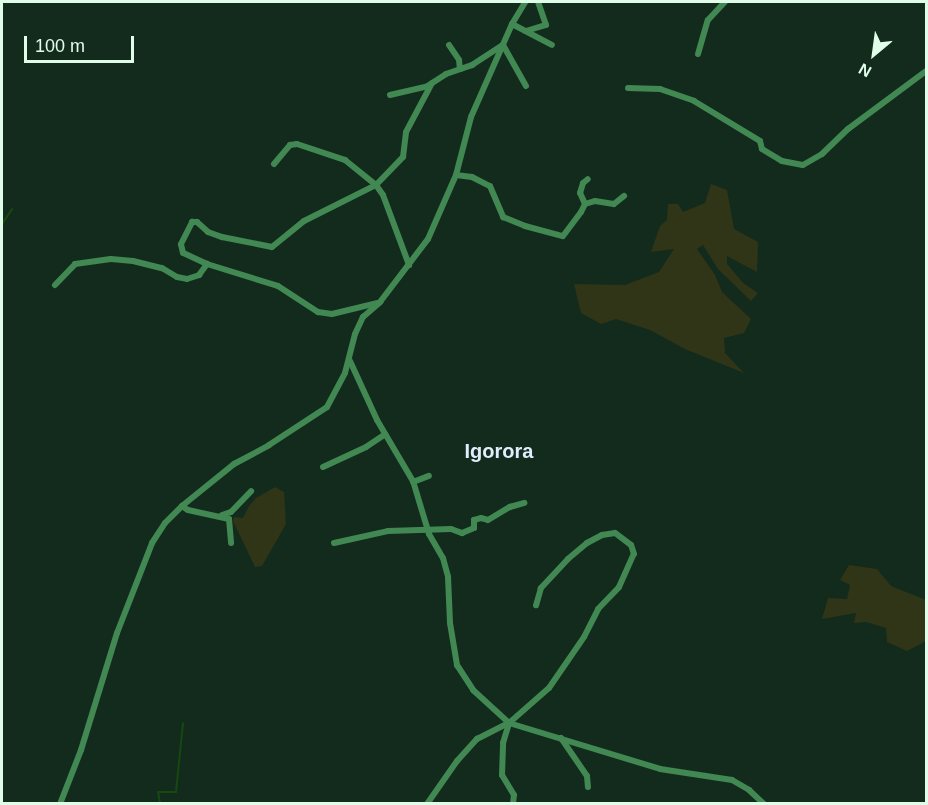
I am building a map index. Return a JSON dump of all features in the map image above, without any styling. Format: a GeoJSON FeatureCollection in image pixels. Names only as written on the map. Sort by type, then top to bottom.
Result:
{"type":"FeatureCollection","features":[{"type":"Feature","properties":{"kind":"street"},"geometry":{"type":"LineString","coordinates":[[60,804],[81,750],[134,585],[152,543],[165,523],[182,506],[234,464],[327,407],[340,387],[350,361],[355,334],[363,317],[380,302],[428,239],[456,175],[471,117],[512,24],[525,2]]}},
{"type":"Feature","properties":{"kind":"street"},"geometry":{"type":"LineString","coordinates":[[526,31],[546,25],[538,2]]}},
{"type":"Feature","properties":{"kind":"street"},"geometry":{"type":"LineString","coordinates":[[698,54],[708,20],[725,2]]}},
{"type":"Feature","properties":{"kind":"street"},"geometry":{"type":"LineString","coordinates":[[512,24],[552,45]]}},
{"type":"Feature","properties":{"kind":"street"},"geometry":{"type":"LineString","coordinates":[[449,45],[459,60],[460,69]]}},
{"type":"Feature","properties":{"kind":"street"},"geometry":{"type":"LineString","coordinates":[[390,95],[432,83],[503,45]]}},
{"type":"Feature","properties":{"kind":"street"},"geometry":{"type":"LineString","coordinates":[[503,45],[526,87]]}},
{"type":"Feature","properties":{"kind":"street"},"geometry":{"type":"LineString","coordinates":[[628,88],[660,89],[694,101],[760,141],[762,149],[782,161],[803,165],[822,154],[848,129],[927,71]]}},
{"type":"Feature","properties":{"kind":"street"},"geometry":{"type":"LineString","coordinates":[[380,302],[332,314],[318,312],[264,279],[229,272],[218,265],[207,264],[183,253],[181,244],[192,222],[197,222],[208,232],[222,237],[272,247],[304,221],[376,185],[403,157],[406,132],[432,83]]}},
{"type":"Feature","properties":{"kind":"street"},"geometry":{"type":"LineString","coordinates":[[274,164],[290,145],[297,144],[345,160],[376,185],[383,195],[409,265]]}},
{"type":"Feature","properties":{"kind":"street"},"geometry":{"type":"LineString","coordinates":[[456,175],[472,177],[490,186],[503,217],[563,236],[585,204],[595,201],[614,204],[624,196]]}},
{"type":"Feature","properties":{"kind":"street"},"geometry":{"type":"LineString","coordinates":[[585,204],[580,193],[583,183],[588,178]]}},
{"type":"Feature","properties":{"kind":"street"},"geometry":{"type":"LineString","coordinates":[[55,285],[75,264],[111,259],[162,268],[177,278],[187,279],[199,275],[207,264]]}},
{"type":"Feature","properties":{"kind":"street"},"geometry":{"type":"LineString","coordinates":[[350,361],[385,434],[413,482],[428,530],[446,568],[450,623],[458,665],[473,690],[509,723],[660,769],[732,780],[749,790],[764,804]]}},
{"type":"Feature","properties":{"kind":"street"},"geometry":{"type":"LineString","coordinates":[[323,466],[366,447],[385,434]]}},
{"type":"Feature","properties":{"kind":"street"},"geometry":{"type":"LineString","coordinates":[[413,482],[429,476]]}},
{"type":"Feature","properties":{"kind":"street"},"geometry":{"type":"LineString","coordinates":[[222,516],[231,512],[250,491]]}},
{"type":"Feature","properties":{"kind":"street"},"geometry":{"type":"LineString","coordinates":[[334,543],[388,531],[451,530],[462,533],[474,528],[474,520],[480,518],[489,520],[510,507],[524,503]]}},
{"type":"Feature","properties":{"kind":"street"},"geometry":{"type":"LineString","coordinates":[[182,506],[188,510],[229,519],[231,543]]}},
{"type":"Feature","properties":{"kind":"street"},"geometry":{"type":"LineString","coordinates":[[427,804],[457,761],[477,739],[509,723],[549,688],[584,637],[598,609],[619,587],[634,554],[631,545],[615,533],[602,535],[587,543],[568,559],[541,588],[536,605]]}},
{"type":"Feature","properties":{"kind":"street"},"geometry":{"type":"LineString","coordinates":[[509,723],[503,743],[502,775],[514,795],[513,804]]}},
{"type":"Feature","properties":{"kind":"street"},"geometry":{"type":"LineString","coordinates":[[561,738],[587,776],[588,787]]}},
{"type":"Feature","properties":{"kind":"green space"},"geometry":{"type":"Polygon","coordinates":[[[711,184],[727,190],[734,229],[758,242],[757,272],[727,256],[727,264],[743,283],[758,293],[751,301],[718,269],[703,245],[697,249],[715,275],[722,292],[751,319],[744,333],[724,338],[725,353],[744,373],[685,349],[650,330],[616,319],[601,324],[581,313],[574,284],[625,285],[659,272],[674,249],[651,252],[660,226],[667,220],[668,204],[678,204],[683,212],[705,203],[711,184]]]}},
{"type":"Feature","properties":{"kind":"green space"},"geometry":{"type":"Polygon","coordinates":[[[275,487],[284,492],[286,524],[262,566],[255,567],[233,521],[234,517],[243,518],[256,498],[275,487]]]}},
{"type":"Feature","properties":{"kind":"green space"},"geometry":{"type":"Polygon","coordinates":[[[849,565],[877,569],[891,586],[926,600],[926,641],[907,651],[887,642],[886,628],[866,622],[854,623],[856,613],[822,619],[828,598],[847,599],[850,585],[840,580],[849,565]]]}},
{"type":"Feature","properties":{"kind":"waterway"},"geometry":{"type":"LineString","coordinates":[[2,224],[12,209]]}},
{"type":"Feature","properties":{"kind":"waterway"},"geometry":{"type":"LineString","coordinates":[[160,804],[158,792],[176,792],[183,723]]}},
{"type":"Feature","properties":{"kind":"district","name":"Igorora"},"geometry":{"type":"Point","coordinates":[499,451]}}]}
